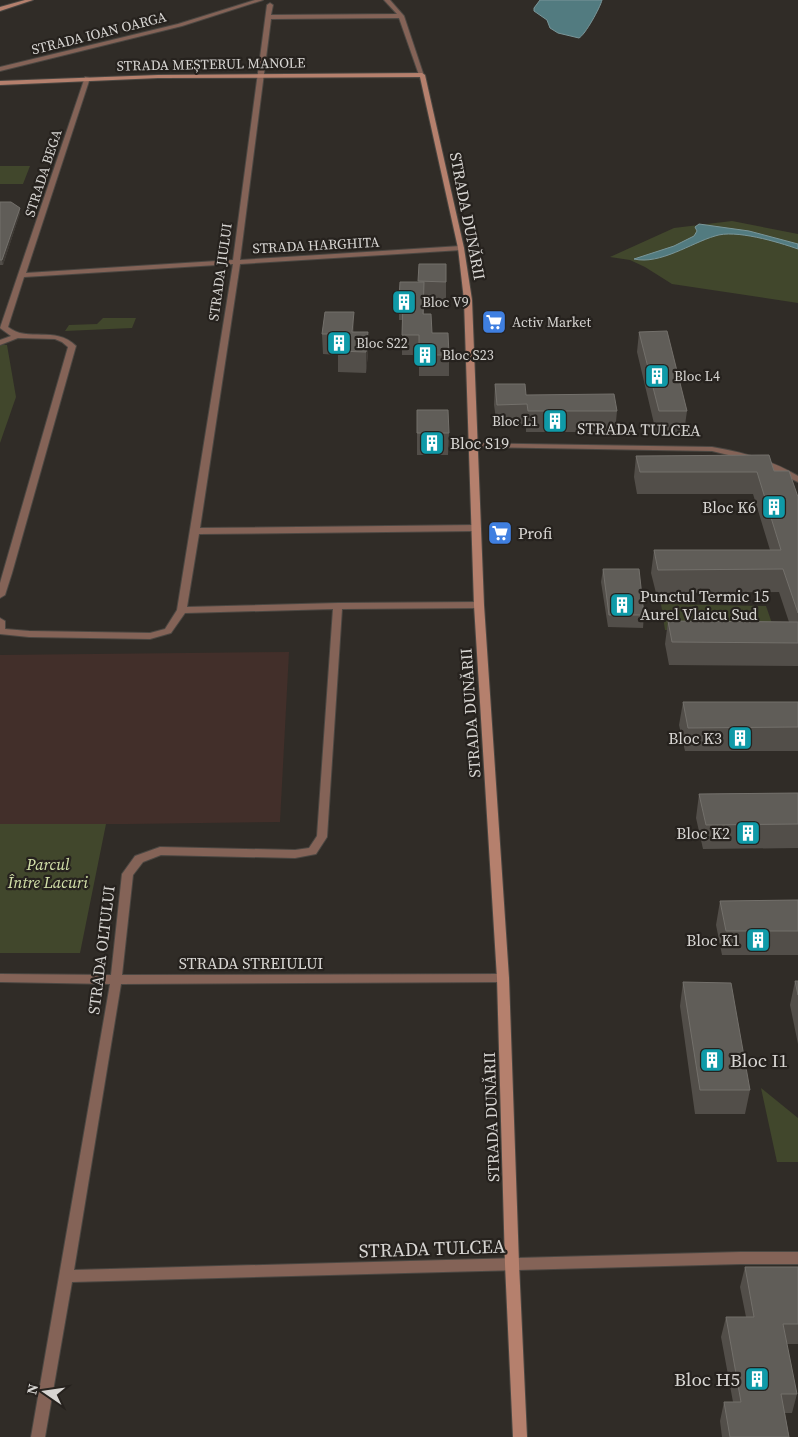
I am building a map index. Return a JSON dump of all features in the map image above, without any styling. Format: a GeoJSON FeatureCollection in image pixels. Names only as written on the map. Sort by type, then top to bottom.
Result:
{"type":"FeatureCollection","features":[{"type":"Feature","properties":{"kind":"street"},"geometry":{"type":"LineString","coordinates":[[0,9],[30,0]]}},
{"type":"Feature","properties":{"kind":"street","name":"STRADA IOAN OARGA"},"geometry":{"type":"LineString","coordinates":[[0,69],[180,25],[260,0]]}},
{"type":"Feature","properties":{"kind":"street","name":"STRADA DUNĂRII"},"geometry":{"type":"LineString","coordinates":[[387,0],[401,16],[422,75],[461,248],[468,300],[478,605],[503,978],[512,1264],[520,1437]]}},
{"type":"Feature","properties":{"kind":"street","name":"STRADA JIULUI"},"geometry":{"type":"LineString","coordinates":[[182,610],[208,454],[236,262],[270,5]]}},
{"type":"Feature","properties":{"kind":"street"},"geometry":{"type":"LineString","coordinates":[[268,17],[401,16]]}},
{"type":"Feature","properties":{"kind":"street","name":"STRADA MEȘTERUL MANOLE"},"geometry":{"type":"LineString","coordinates":[[0,83],[87,78],[422,75]]}},
{"type":"Feature","properties":{"kind":"street","name":"STRADA BEGA"},"geometry":{"type":"LineString","coordinates":[[18,335],[8,333],[4,328],[87,78]]}},
{"type":"Feature","properties":{"kind":"street","name":"STRADA HARGHITA"},"geometry":{"type":"LineString","coordinates":[[22,275],[461,248]]}},
{"type":"Feature","properties":{"kind":"street"},"geometry":{"type":"LineString","coordinates":[[0,343],[18,335],[58,337],[67,341],[72,346],[0,595]]}},
{"type":"Feature","properties":{"kind":"street","name":"STRADA TULCEA"},"geometry":{"type":"LineString","coordinates":[[473,445],[712,448],[750,456],[782,469],[798,479]]}},
{"type":"Feature","properties":{"kind":"street"},"geometry":{"type":"LineString","coordinates":[[194,531],[476,528]]}},
{"type":"Feature","properties":{"kind":"street"},"geometry":{"type":"LineString","coordinates":[[0,621],[0,631],[30,634],[150,636],[168,631],[182,610],[478,605]]}},
{"type":"Feature","properties":{"kind":"street","name":"STRADA OLTULUI"},"geometry":{"type":"LineString","coordinates":[[38,1437],[116,980],[128,874],[139,859],[160,851],[295,854],[312,851],[322,837],[338,606]]}},
{"type":"Feature","properties":{"kind":"street","name":"STRADA STREIULUI"},"geometry":{"type":"LineString","coordinates":[[0,978],[116,980],[503,978]]}},
{"type":"Feature","properties":{"kind":"street","name":"STRADA TULCEA"},"geometry":{"type":"LineString","coordinates":[[67,1276],[798,1258]]}},
{"type":"Feature","properties":{"kind":"shaded area"},"geometry":{"type":"Polygon","coordinates":[[[289,652],[280,822],[0,824],[0,655],[289,652]]]}},
{"type":"Feature","properties":{"kind":"green space"},"geometry":{"type":"Polygon","coordinates":[[[0,166],[30,166],[23,184],[0,184],[0,166]]]}},
{"type":"Feature","properties":{"kind":"green space"},"geometry":{"type":"Polygon","coordinates":[[[732,221],[798,234],[798,303],[672,284],[630,260],[610,257],[674,228],[732,221]]]}},
{"type":"Feature","properties":{"kind":"green space"},"geometry":{"type":"Polygon","coordinates":[[[103,318],[136,318],[132,328],[65,331],[69,325],[97,324],[103,318]]]}},
{"type":"Feature","properties":{"kind":"green space"},"geometry":{"type":"Polygon","coordinates":[[[0,344],[7,345],[16,397],[0,443],[0,344]]]}},
{"type":"Feature","properties":{"kind":"green space"},"geometry":{"type":"Polygon","coordinates":[[[661,604],[766,606],[775,632],[665,630],[661,604]]]}},
{"type":"Feature","properties":{"kind":"green space","name":"Parcul Între Lacuri"},"geometry":{"type":"Polygon","coordinates":[[[0,824],[106,824],[80,953],[0,953],[0,824]]]}},
{"type":"Feature","properties":{"kind":"green space"},"geometry":{"type":"Polygon","coordinates":[[[761,1088],[798,1118],[798,1162],[777,1162],[761,1088]]]}},
{"type":"Feature","properties":{"kind":"water"},"geometry":{"type":"Polygon","coordinates":[[[540,0],[602,0],[592,21],[579,38],[558,33],[550,28],[547,20],[534,11],[540,0]]]}},
{"type":"Feature","properties":{"kind":"water"},"geometry":{"type":"Polygon","coordinates":[[[699,224],[749,231],[798,244],[798,249],[756,237],[723,234],[665,256],[644,260],[634,259],[674,246],[694,236],[697,231],[695,227],[699,224]]]}},
{"type":"Feature","properties":{"kind":"building"},"geometry":{"type":"Polygon","coordinates":[[[0,202],[11,202],[20,208],[2,260],[0,260],[0,202]]]}},
{"type":"Feature","properties":{"kind":"building"},"geometry":{"type":"Polygon","coordinates":[[[419,264],[446,264],[446,282],[418,281],[419,264]]]}},
{"type":"Feature","properties":{"kind":"building"},"geometry":{"type":"Polygon","coordinates":[[[400,282],[424,282],[423,314],[431,314],[432,333],[448,333],[449,355],[419,355],[419,335],[402,335],[403,300],[399,300],[400,282]]]}},
{"type":"Feature","properties":{"kind":"building"},"geometry":{"type":"Polygon","coordinates":[[[325,312],[354,312],[352,332],[368,332],[366,352],[337,351],[340,334],[322,334],[325,312]]]}},
{"type":"Feature","properties":{"kind":"building"},"geometry":{"type":"Polygon","coordinates":[[[667,331],[687,411],[659,411],[639,332],[667,331]]]}},
{"type":"Feature","properties":{"kind":"building"},"geometry":{"type":"Polygon","coordinates":[[[495,384],[525,384],[526,395],[614,394],[617,411],[528,411],[527,404],[497,405],[495,384]]]}},
{"type":"Feature","properties":{"kind":"building"},"geometry":{"type":"Polygon","coordinates":[[[417,410],[448,410],[449,433],[417,433],[417,410]]]}},
{"type":"Feature","properties":{"kind":"building"},"geometry":{"type":"Polygon","coordinates":[[[769,455],[774,471],[789,471],[798,497],[798,613],[783,569],[658,570],[654,550],[781,550],[757,472],[640,472],[636,456],[769,455]]]}},
{"type":"Feature","properties":{"kind":"building","name":"Punctul Termic 15 Aurel Vlaicu Sud"},"geometry":{"type":"Polygon","coordinates":[[[603,569],[639,569],[644,615],[609,615],[603,569]]]}},
{"type":"Feature","properties":{"kind":"building"},"geometry":{"type":"Polygon","coordinates":[[[668,621],[798,622],[798,643],[672,642],[668,621]]]}},
{"type":"Feature","properties":{"kind":"building"},"geometry":{"type":"Polygon","coordinates":[[[683,702],[798,702],[798,727],[688,728],[683,702]]]}},
{"type":"Feature","properties":{"kind":"building"},"geometry":{"type":"Polygon","coordinates":[[[798,793],[798,824],[706,825],[699,794],[798,793]]]}},
{"type":"Feature","properties":{"kind":"building"},"geometry":{"type":"Polygon","coordinates":[[[798,900],[798,931],[726,931],[720,901],[798,900]]]}},
{"type":"Feature","properties":{"kind":"building"},"geometry":{"type":"Polygon","coordinates":[[[795,981],[798,981],[798,995],[795,981]]]}},
{"type":"Feature","properties":{"kind":"building","name":"Bloc I1"},"geometry":{"type":"Polygon","coordinates":[[[683,982],[731,983],[750,1090],[700,1090],[683,982]]]}},
{"type":"Feature","properties":{"kind":"building","name":"Bloc H5"},"geometry":{"type":"Polygon","coordinates":[[[745,1267],[798,1267],[798,1324],[783,1324],[797,1394],[781,1394],[789,1437],[730,1437],[724,1402],[741,1402],[726,1317],[754,1317],[745,1267]]]}},
{"type":"Feature","properties":{"kind":"place","name":"Bloc V9"},"geometry":{"type":"Point","coordinates":[404,302]}},
{"type":"Feature","properties":{"kind":"place","name":"Activ Market"},"geometry":{"type":"Point","coordinates":[494,322]}},
{"type":"Feature","properties":{"kind":"place","name":"Bloc S22"},"geometry":{"type":"Point","coordinates":[339,343]}},
{"type":"Feature","properties":{"kind":"place","name":"Bloc S23"},"geometry":{"type":"Point","coordinates":[425,355]}},
{"type":"Feature","properties":{"kind":"place","name":"Bloc L4"},"geometry":{"type":"Point","coordinates":[657,376]}},
{"type":"Feature","properties":{"kind":"place","name":"Bloc L1"},"geometry":{"type":"Point","coordinates":[555,421]}},
{"type":"Feature","properties":{"kind":"place","name":"Bloc S19"},"geometry":{"type":"Point","coordinates":[432,443]}},
{"type":"Feature","properties":{"kind":"place","name":"Bloc K6"},"geometry":{"type":"Point","coordinates":[774,507]}},
{"type":"Feature","properties":{"kind":"place","name":"Profi"},"geometry":{"type":"Point","coordinates":[500,533]}},
{"type":"Feature","properties":{"kind":"place","name":"Punctul Termic 15 Aurel Vlaicu Sud"},"geometry":{"type":"Point","coordinates":[622,605]}},
{"type":"Feature","properties":{"kind":"place","name":"Bloc K3"},"geometry":{"type":"Point","coordinates":[740,738]}},
{"type":"Feature","properties":{"kind":"place","name":"Bloc K2"},"geometry":{"type":"Point","coordinates":[748,833]}},
{"type":"Feature","properties":{"kind":"place","name":"Bloc K1"},"geometry":{"type":"Point","coordinates":[758,940]}},
{"type":"Feature","properties":{"kind":"place","name":"Bloc I1"},"geometry":{"type":"Point","coordinates":[712,1060]}},
{"type":"Feature","properties":{"kind":"place","name":"Bloc H5"},"geometry":{"type":"Point","coordinates":[757,1379]}}]}
